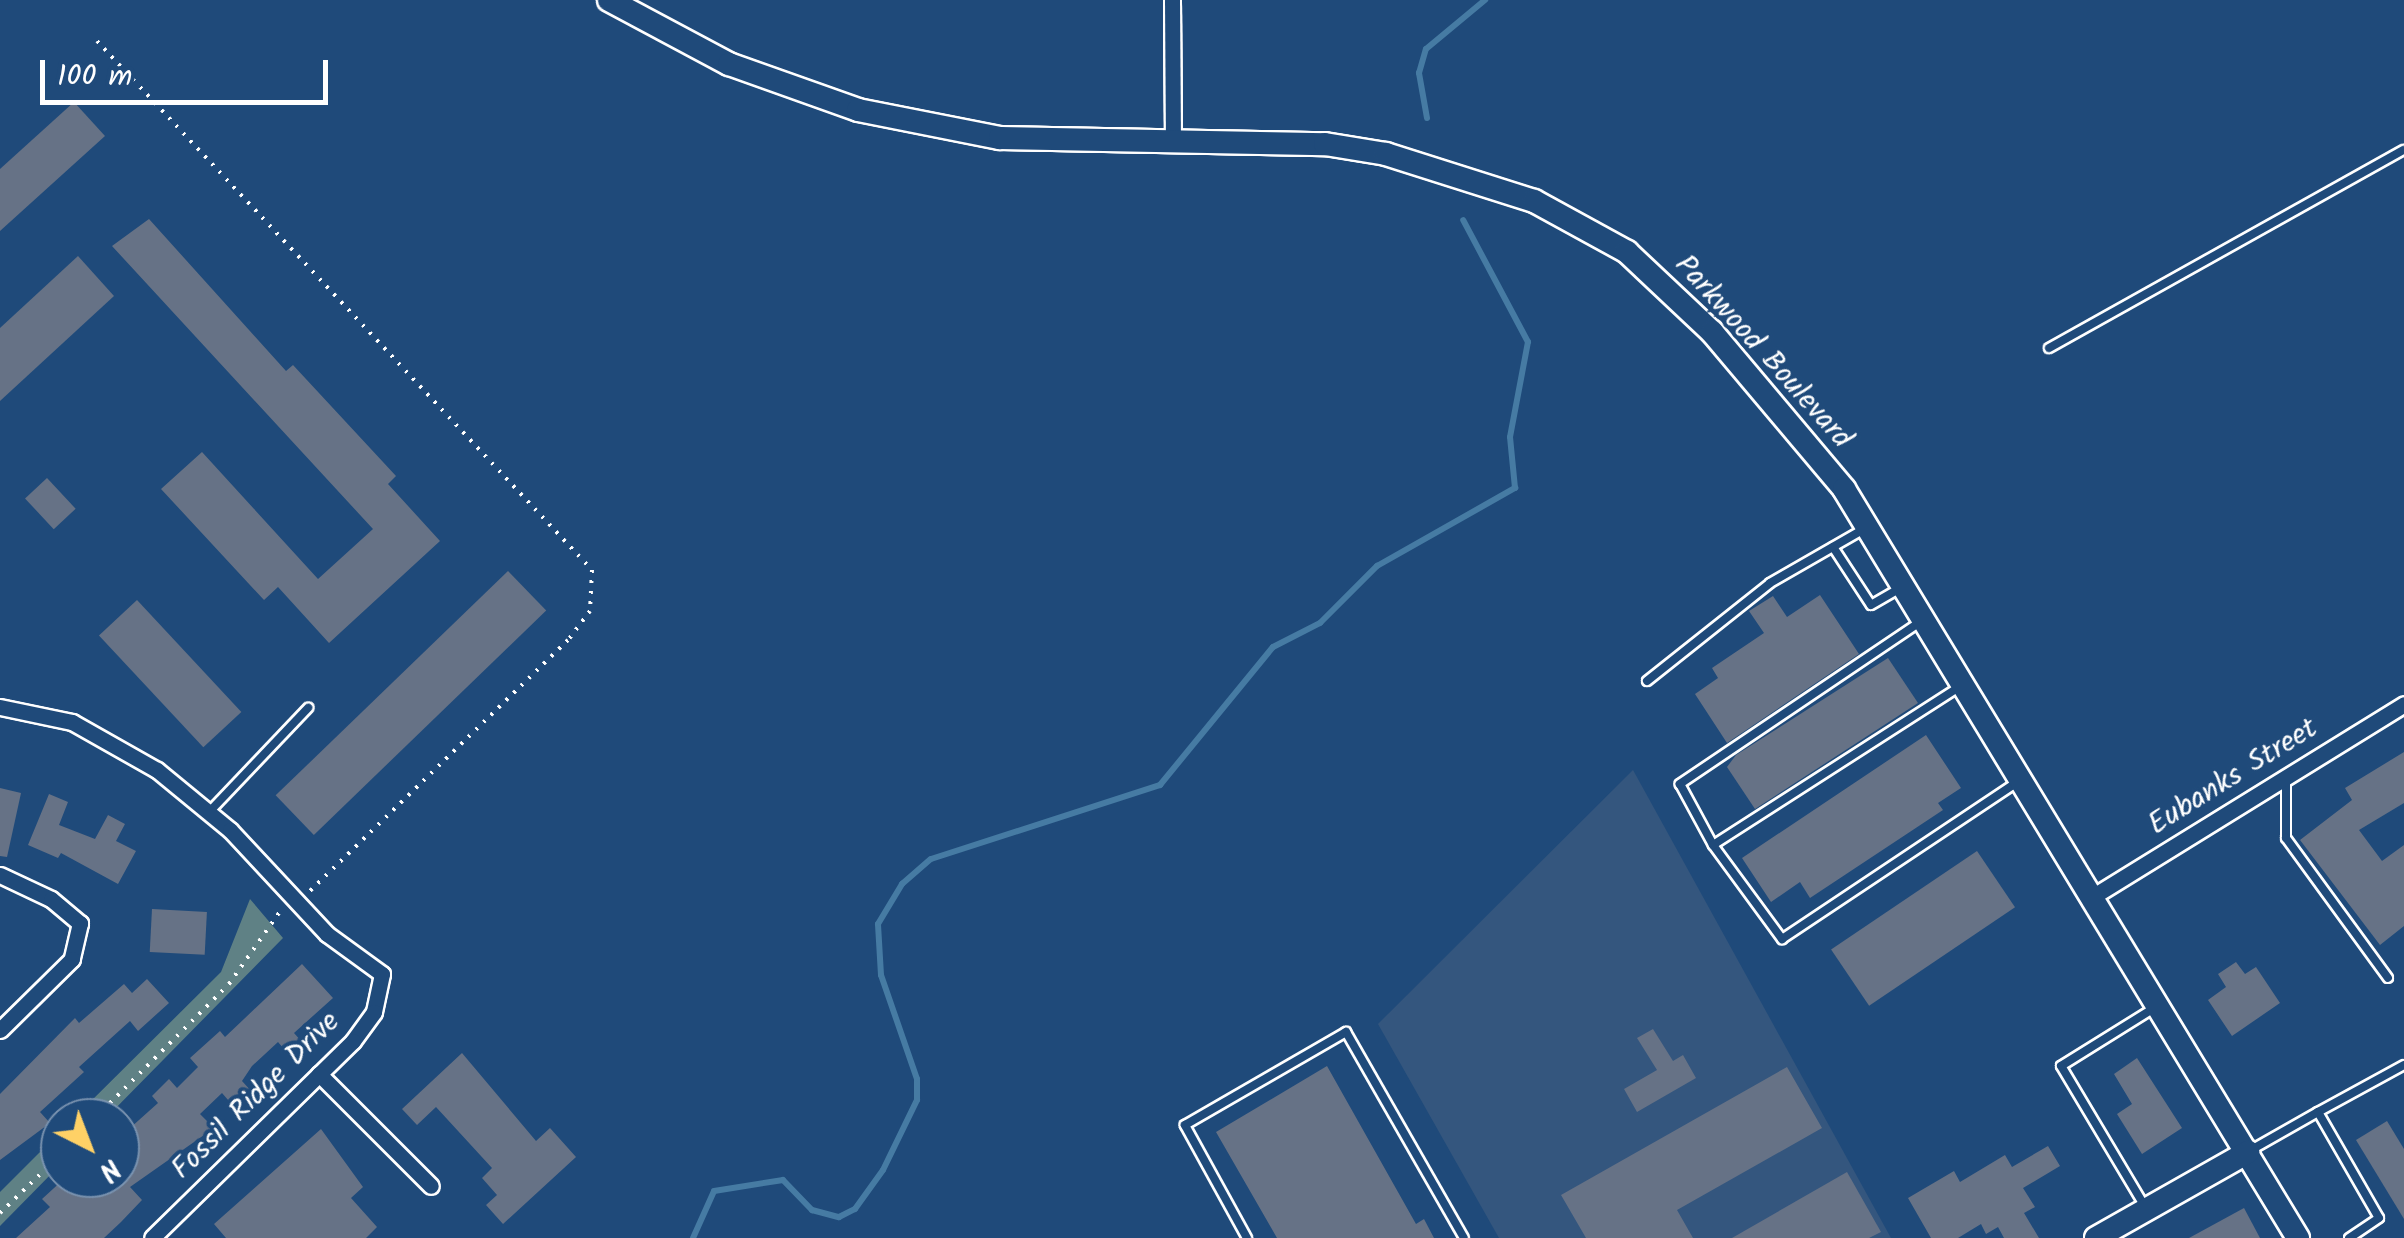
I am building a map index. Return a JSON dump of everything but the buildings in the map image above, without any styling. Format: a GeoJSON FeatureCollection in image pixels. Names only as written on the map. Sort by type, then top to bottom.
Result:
{"type":"FeatureCollection","features":[{"type":"Feature","properties":{"kind":"main road","name":"Parkwood Boulevard"},"geometry":{"type":"LineString","coordinates":[[609,0],[730,64],[858,110],[1000,138],[1325,144],[1386,154],[1484,181],[1587,227],[1651,272],[1712,332],[1804,436],[1868,527],[2298,1238]]}},
{"type":"Feature","properties":{"kind":"main road"},"geometry":{"type":"LineString","coordinates":[[2096,1238],[2248,1152]]}},
{"type":"Feature","properties":{"kind":"street"},"geometry":{"type":"LineString","coordinates":[[1172,0],[1173,142]]}},
{"type":"Feature","properties":{"kind":"street","name":"Eubanks Street"},"geometry":{"type":"LineString","coordinates":[[2092,897],[2404,704]]}},
{"type":"Feature","properties":{"kind":"street"},"geometry":{"type":"LineString","coordinates":[[0,706],[72,722],[157,770],[209,812],[295,902]]}},
{"type":"Feature","properties":{"kind":"street"},"geometry":{"type":"LineString","coordinates":[[0,875],[50,899],[80,923],[80,940],[60,974],[0,1030]]}},
{"type":"Feature","properties":{"kind":"street","name":"Fossil Ridge Drive"},"geometry":{"type":"LineString","coordinates":[[152,1238],[364,1026],[384,984],[378,969],[327,934],[295,902]]}},
{"type":"Feature","properties":{"kind":"street"},"geometry":{"type":"LineString","coordinates":[[319,1074],[431,1186]]}},
{"type":"Feature","properties":{"kind":"lane"},"geometry":{"type":"LineString","coordinates":[[2049,348],[2404,150]]}},
{"type":"Feature","properties":{"kind":"lane"},"geometry":{"type":"LineString","coordinates":[[1647,682],[1770,582],[1868,527]]}},
{"type":"Feature","properties":{"kind":"lane"},"geometry":{"type":"LineString","coordinates":[[1833,547],[1871,605],[1904,586]]}},
{"type":"Feature","properties":{"kind":"lane"},"geometry":{"type":"LineString","coordinates":[[1923,620],[1680,784],[1713,846],[1782,940],[2021,780]]}},
{"type":"Feature","properties":{"kind":"lane"},"geometry":{"type":"LineString","coordinates":[[1713,846],[1963,684]]}},
{"type":"Feature","properties":{"kind":"lane"},"geometry":{"type":"LineString","coordinates":[[209,812],[308,708]]}},
{"type":"Feature","properties":{"kind":"lane"},"geometry":{"type":"LineString","coordinates":[[2287,773],[2286,838],[2388,978]]}},
{"type":"Feature","properties":{"kind":"lane"},"geometry":{"type":"LineString","coordinates":[[2147,1209],[2061,1066],[2158,1006]]}},
{"type":"Feature","properties":{"kind":"lane"},"geometry":{"type":"LineString","coordinates":[[1247,1238],[1185,1125],[1346,1032],[1464,1238]]}},
{"type":"Feature","properties":{"kind":"lane"},"geometry":{"type":"LineString","coordinates":[[2248,1152],[2404,1065]]}},
{"type":"Feature","properties":{"kind":"lane"},"geometry":{"type":"LineString","coordinates":[[2318,1112],[2379,1218],[2350,1238]]}},
{"type":"Feature","properties":{"kind":"path"},"geometry":{"type":"LineString","coordinates":[[97,41],[592,570],[590,611],[568,640],[508,694],[456,755],[295,902],[276,912],[229,984],[116,1098]]}},
{"type":"Feature","properties":{"kind":"path"},"geometry":{"type":"LineString","coordinates":[[0,1213],[40,1174]]}},
{"type":"Feature","properties":{"kind":"shaded area"},"geometry":{"type":"Polygon","coordinates":[[[1633,770],[1891,1238],[1499,1238],[1378,1024],[1633,770]]]}},
{"type":"Feature","properties":{"kind":"green space"},"geometry":{"type":"Polygon","coordinates":[[[250,899],[283,938],[126,1098],[94,1098],[221,972],[250,899]]]}},
{"type":"Feature","properties":{"kind":"green space"},"geometry":{"type":"Polygon","coordinates":[[[40,1152],[40,1185],[0,1226],[0,1192],[40,1152]]]}},
{"type":"Feature","properties":{"kind":"waterway"},"geometry":{"type":"LineString","coordinates":[[1427,118],[1419,73],[1426,49],[1485,0]]}},
{"type":"Feature","properties":{"kind":"waterway"},"geometry":{"type":"LineString","coordinates":[[693,1238],[714,1191],[783,1180],[812,1210],[839,1217],[855,1209],[883,1170],[917,1100],[917,1079],[881,975],[878,924],[902,884],[931,859],[1160,785],[1273,647],[1320,623],[1377,566],[1515,488],[1510,437],[1528,342],[1463,220]]}}]}
